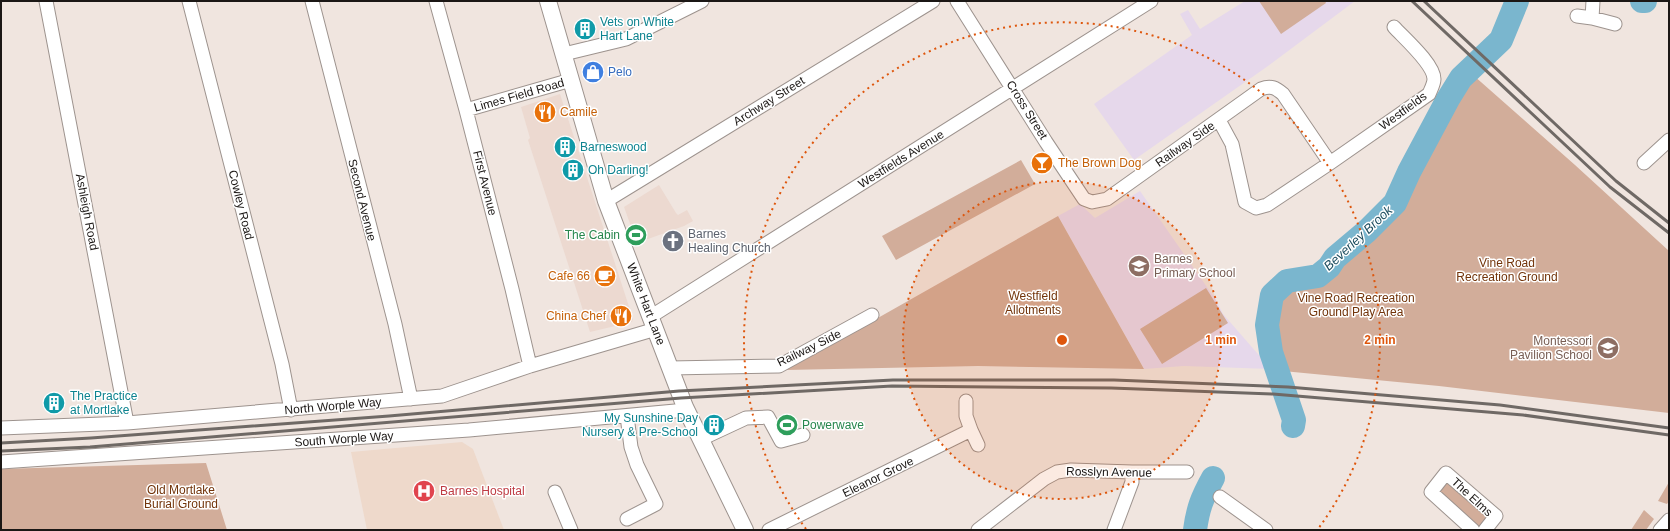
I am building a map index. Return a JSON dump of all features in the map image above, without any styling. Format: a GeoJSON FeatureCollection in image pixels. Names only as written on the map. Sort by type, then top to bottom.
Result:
{"type":"FeatureCollection","features":[{"type":"Feature","properties":{"kind":"street","name":"Ashleigh Road"},"geometry":{"type":"LineString","coordinates":[[46,1],[127,423]]}},
{"type":"Feature","properties":{"kind":"street","name":"Cowley Road"},"geometry":{"type":"LineString","coordinates":[[188,1],[282,364],[291,410]]}},
{"type":"Feature","properties":{"kind":"street","name":"Second Avenue"},"geometry":{"type":"LineString","coordinates":[[312,1],[394,324],[411,399]]}},
{"type":"Feature","properties":{"kind":"street","name":"First Avenue"},"geometry":{"type":"LineString","coordinates":[[436,1],[512,288],[530,366]]}},
{"type":"Feature","properties":{"kind":"street","name":"White Hart Lane"},"geometry":{"type":"LineString","coordinates":[[548,1],[606,201],[686,410],[745,530]]}},
{"type":"Feature","properties":{"kind":"street"},"geometry":{"type":"LineString","coordinates":[[564,54],[626,39],[702,1]]}},
{"type":"Feature","properties":{"kind":"street","name":"Archway Street"},"geometry":{"type":"LineString","coordinates":[[606,201],[933,1]]}},
{"type":"Feature","properties":{"kind":"street","name":"Cross Street"},"geometry":{"type":"LineString","coordinates":[[957,1],[1046,142],[1084,199],[1092,202],[1107,199]]}},
{"type":"Feature","properties":{"kind":"street","name":"Westfields Avenue"},"geometry":{"type":"LineString","coordinates":[[653,323],[1013,88],[1151,1]]}},
{"type":"Feature","properties":{"kind":"street"},"geometry":{"type":"LineString","coordinates":[[1592,18],[1593,2]]}},
{"type":"Feature","properties":{"kind":"street"},"geometry":{"type":"LineString","coordinates":[[1577,16],[1615,24]]}},
{"type":"Feature","properties":{"kind":"street","name":"Westfields"},"geometry":{"type":"LineString","coordinates":[[1219,120],[1232,144],[1245,202],[1256,208],[1267,205],[1429,94],[1433,87],[1434,79],[1432,71],[1418,52],[1394,27]]}},
{"type":"Feature","properties":{"kind":"street","name":"Limes Field Road"},"geometry":{"type":"LineString","coordinates":[[466,110],[571,80]]}},
{"type":"Feature","properties":{"kind":"street","name":"Railway Side"},"geometry":{"type":"LineString","coordinates":[[1107,199],[1261,89],[1267,87],[1278,89],[1283,94],[1330,163]]}},
{"type":"Feature","properties":{"kind":"street"},"geometry":{"type":"LineString","coordinates":[[1644,163],[1669,140]]}},
{"type":"Feature","properties":{"kind":"street","name":"Railway Side"},"geometry":{"type":"LineString","coordinates":[[670,368],[779,366],[872,315]]}},
{"type":"Feature","properties":{"kind":"street","name":"North Worple Way"},"geometry":{"type":"LineString","coordinates":[[1,428],[127,423],[442,396],[653,323]]}},
{"type":"Feature","properties":{"kind":"street"},"geometry":{"type":"LineString","coordinates":[[966,401],[966,416],[978,445]]}},
{"type":"Feature","properties":{"kind":"street","name":"South Worple Way"},"geometry":{"type":"LineString","coordinates":[[1,462],[469,430],[686,410]]}},
{"type":"Feature","properties":{"kind":"street"},"geometry":{"type":"LineString","coordinates":[[627,416],[631,447],[637,465],[656,504],[627,519]]}},
{"type":"Feature","properties":{"kind":"street"},"geometry":{"type":"LineString","coordinates":[[700,439],[746,418],[768,417],[781,441],[803,435]]}},
{"type":"Feature","properties":{"kind":"street","name":"Eleanor Grove"},"geometry":{"type":"LineString","coordinates":[[769,530],[971,430]]}},
{"type":"Feature","properties":{"kind":"street","name":"Rosslyn Avenue"},"geometry":{"type":"LineString","coordinates":[[978,530],[1044,479],[1057,472],[1071,470],[1186,472]]}},
{"type":"Feature","properties":{"kind":"street"},"geometry":{"type":"LineString","coordinates":[[1114,530],[1132,482],[1132,472]]}},
{"type":"Feature","properties":{"kind":"street","name":"The Elms"},"geometry":{"type":"LineString","coordinates":[[1473,530],[1431,492],[1446,473],[1496,516],[1485,530]]}},
{"type":"Feature","properties":{"kind":"street"},"geometry":{"type":"LineString","coordinates":[[554,492],[571,530]]}},
{"type":"Feature","properties":{"kind":"street"},"geometry":{"type":"LineString","coordinates":[[1220,498],[1266,530]]}},
{"type":"Feature","properties":{"kind":"street"},"geometry":{"type":"LineString","coordinates":[[1660,530],[1669,520]]}},
{"type":"Feature","properties":{"kind":"shaded area"},"geometry":{"type":"Polygon","coordinates":[[[1245,1],[1355,1],[1268,66],[1134,160],[1094,104],[1192,35],[1180,14],[1188,10],[1200,29],[1245,1]]]}},
{"type":"Feature","properties":{"kind":"shaded area"},"geometry":{"type":"Polygon","coordinates":[[[560,94],[633,319],[632,322],[590,332],[528,140],[530,138],[521,107],[560,94]]]}},
{"type":"Feature","properties":{"kind":"shaded area"},"geometry":{"type":"Polygon","coordinates":[[[659,185],[676,213],[678,215],[687,210],[693,221],[684,226],[637,243],[624,207],[659,185]]]}},
{"type":"Feature","properties":{"kind":"shaded area","name":"Barnes Primary School"},"geometry":{"type":"Polygon","coordinates":[[[1140,191],[1216,300],[1223,314],[1271,369],[1184,366],[1144,369],[1058,216],[1080,204],[1095,218],[1140,191]]]}},
{"type":"Feature","properties":{"kind":"shaded area","name":"Barnes Hospital"},"geometry":{"type":"Polygon","coordinates":[[[462,442],[473,449],[504,530],[367,530],[351,452],[462,442]]]}},
{"type":"Feature","properties":{"kind":"green space"},"geometry":{"type":"Polygon","coordinates":[[[1259,1],[1325,1],[1326,3],[1281,34],[1259,1]]]}},
{"type":"Feature","properties":{"kind":"green space","name":"Vine Road Recreation Ground"},"geometry":{"type":"Polygon","coordinates":[[[1473,75],[1669,251],[1669,413],[1439,386],[1283,371],[1276,348],[1274,335],[1274,312],[1279,298],[1289,289],[1316,285],[1323,280],[1352,251],[1395,214],[1401,207],[1407,195],[1415,174],[1450,104],[1459,90],[1473,75]]]}},
{"type":"Feature","properties":{"kind":"green space"},"geometry":{"type":"Polygon","coordinates":[[[1021,160],[1035,184],[896,260],[882,236],[1021,160]]]}},
{"type":"Feature","properties":{"kind":"green space","name":"Westfield Allotments"},"geometry":{"type":"Polygon","coordinates":[[[1058,216],[1144,369],[978,366],[786,370],[1058,216]]]}},
{"type":"Feature","properties":{"kind":"green space"},"geometry":{"type":"Polygon","coordinates":[[[1206,288],[1228,323],[1162,364],[1140,329],[1206,288]]]}},
{"type":"Feature","properties":{"kind":"green space","name":"Old Mortlake Burial Ground"},"geometry":{"type":"Polygon","coordinates":[[[206,463],[227,530],[1,530],[1,469],[206,463]]]}},
{"type":"Feature","properties":{"kind":"green space"},"geometry":{"type":"Polygon","coordinates":[[[1446,482],[1489,516],[1479,528],[1439,492],[1446,482]]]}},
{"type":"Feature","properties":{"kind":"green space"},"geometry":{"type":"Polygon","coordinates":[[[1669,482],[1669,501],[1667,504],[1658,501],[1669,482]]]}},
{"type":"Feature","properties":{"kind":"green space"},"geometry":{"type":"Polygon","coordinates":[[[1644,510],[1654,519],[1646,530],[1631,530],[1644,510]]]}},
{"type":"Feature","properties":{"kind":"waterway","name":"Beverley Brook"},"geometry":{"type":"LineString","coordinates":[[1293,426],[1294,420],[1271,352],[1267,325],[1272,295],[1287,281],[1318,276],[1329,267],[1335,258],[1367,231],[1395,203],[1409,172],[1448,99],[1461,78],[1501,40],[1517,1]]}},
{"type":"Feature","properties":{"kind":"waterway"},"geometry":{"type":"LineString","coordinates":[[1270,285],[1272,295]]}},
{"type":"Feature","properties":{"kind":"waterway","name":"Beverley Brook"},"geometry":{"type":"LineString","coordinates":[[1195,530],[1201,503],[1213,478]]}},
{"type":"Feature","properties":{"kind":"railway"},"geometry":{"type":"LineString","coordinates":[[1412,1],[1610,187],[1669,233]]}},
{"type":"Feature","properties":{"kind":"railway"},"geometry":{"type":"LineString","coordinates":[[1424,1],[1616,181],[1669,223]]}},
{"type":"Feature","properties":{"kind":"railway"},"geometry":{"type":"LineString","coordinates":[[1,443],[91,438],[389,416],[679,391],[893,380],[1114,380],[1288,387],[1500,405],[1669,428]]}},
{"type":"Feature","properties":{"kind":"railway"},"geometry":{"type":"LineString","coordinates":[[1,451],[90,447],[681,398],[892,386],[1111,388],[1273,394],[1523,415],[1669,435]]}},
{"type":"Feature","properties":{"kind":"place","name":"Vets on White Hart Lane"},"geometry":{"type":"Point","coordinates":[585,29]}},
{"type":"Feature","properties":{"kind":"place","name":"Pelo"},"geometry":{"type":"Point","coordinates":[593,72]}},
{"type":"Feature","properties":{"kind":"place","name":"Camile"},"geometry":{"type":"Point","coordinates":[545,112]}},
{"type":"Feature","properties":{"kind":"place","name":"Barneswood"},"geometry":{"type":"Point","coordinates":[565,147]}},
{"type":"Feature","properties":{"kind":"place","name":"The Brown Dog"},"geometry":{"type":"Point","coordinates":[1042,163]}},
{"type":"Feature","properties":{"kind":"place","name":"Oh Darling!"},"geometry":{"type":"Point","coordinates":[573,170]}},
{"type":"Feature","properties":{"kind":"place","name":"The Cabin"},"geometry":{"type":"Point","coordinates":[636,235]}},
{"type":"Feature","properties":{"kind":"place","name":"Barnes Healing Church"},"geometry":{"type":"Point","coordinates":[673,241]}},
{"type":"Feature","properties":{"kind":"place","name":"Barnes Primary School"},"geometry":{"type":"Point","coordinates":[1139,266]}},
{"type":"Feature","properties":{"kind":"place","name":"Cafe 66"},"geometry":{"type":"Point","coordinates":[605,276]}},
{"type":"Feature","properties":{"kind":"place","name":"China Chef"},"geometry":{"type":"Point","coordinates":[621,316]}},
{"type":"Feature","properties":{"kind":"place","name":"Montessori Pavilion School"},"geometry":{"type":"Point","coordinates":[1608,348]}},
{"type":"Feature","properties":{"kind":"place","name":"The Practice at Mortlake"},"geometry":{"type":"Point","coordinates":[54,403]}},
{"type":"Feature","properties":{"kind":"place","name":"My Sunshine Day Nursery & Pre-School"},"geometry":{"type":"Point","coordinates":[714,425]}},
{"type":"Feature","properties":{"kind":"place","name":"Powerwave"},"geometry":{"type":"Point","coordinates":[787,425]}},
{"type":"Feature","properties":{"kind":"place","name":"Barnes Hospital"},"geometry":{"type":"Point","coordinates":[424,491]}},
{"type":"Feature","properties":{"kind":"park label","name":"Vine Road Recreation Ground Play Area"},"geometry":{"type":"Point","coordinates":[1356,305]}}]}
